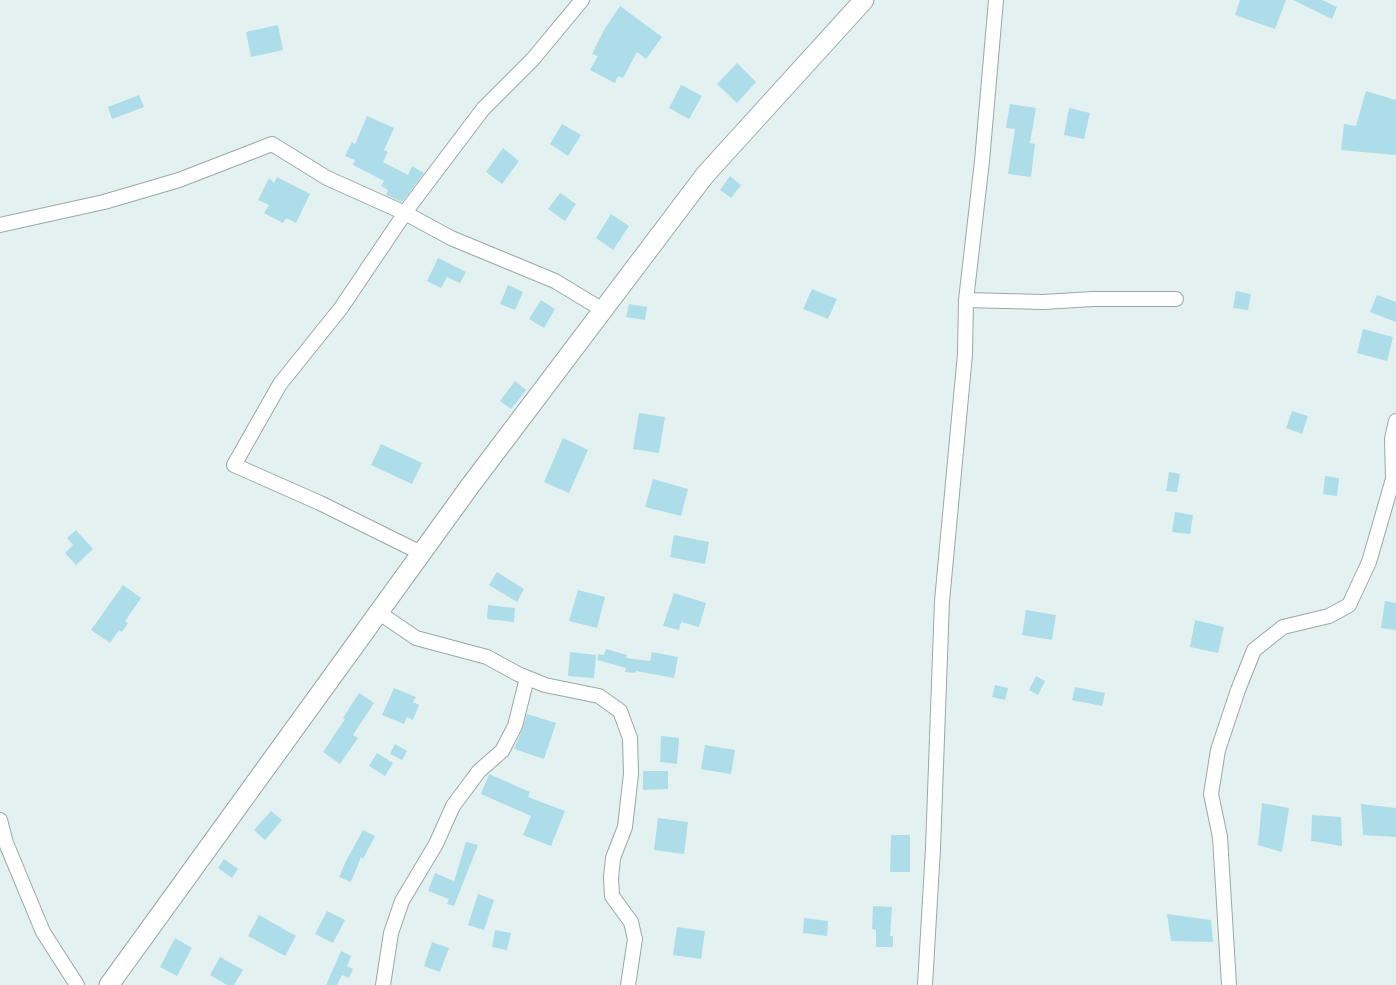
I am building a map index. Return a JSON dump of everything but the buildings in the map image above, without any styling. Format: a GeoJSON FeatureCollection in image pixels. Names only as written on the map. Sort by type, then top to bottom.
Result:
{"type":"FeatureCollection","features":[{"type":"Feature","properties":{"kind":"main road"},"geometry":{"type":"LineString","coordinates":[[109,985],[421,553],[705,174],[864,0]]}},
{"type":"Feature","properties":{"kind":"street"},"geometry":{"type":"LineString","coordinates":[[421,553],[320,503],[234,465],[280,384],[341,308],[405,213],[483,110],[533,59],[582,0]]}},
{"type":"Feature","properties":{"kind":"street"},"geometry":{"type":"LineString","coordinates":[[925,985],[933,848],[942,601],[965,354],[966,300],[982,161],[996,0]]}},
{"type":"Feature","properties":{"kind":"street"},"geometry":{"type":"LineString","coordinates":[[0,225],[104,202],[170,183],[272,144],[327,178],[405,213],[451,238],[555,281],[603,310]]}},
{"type":"Feature","properties":{"kind":"street"},"geometry":{"type":"LineString","coordinates":[[966,300],[1043,302],[1093,299],[1176,299]]}},
{"type":"Feature","properties":{"kind":"street"},"geometry":{"type":"LineString","coordinates":[[1229,985],[1220,837],[1212,794],[1218,750],[1238,690],[1254,650],[1283,627],[1329,616],[1350,605],[1369,562],[1393,479],[1392,439],[1396,421]]}},
{"type":"Feature","properties":{"kind":"street"},"geometry":{"type":"LineString","coordinates":[[378,612],[416,638],[488,657],[527,678],[546,685],[598,696],[620,711],[630,738],[631,774],[625,827],[613,858],[611,878],[612,896],[631,922],[634,939],[628,985]]}},
{"type":"Feature","properties":{"kind":"street"},"geometry":{"type":"LineString","coordinates":[[383,985],[391,933],[402,902],[436,844],[453,806],[479,770],[502,750],[515,726],[527,678]]}},
{"type":"Feature","properties":{"kind":"street"},"geometry":{"type":"LineString","coordinates":[[0,820],[6,843],[44,932],[77,985]]}}]}
